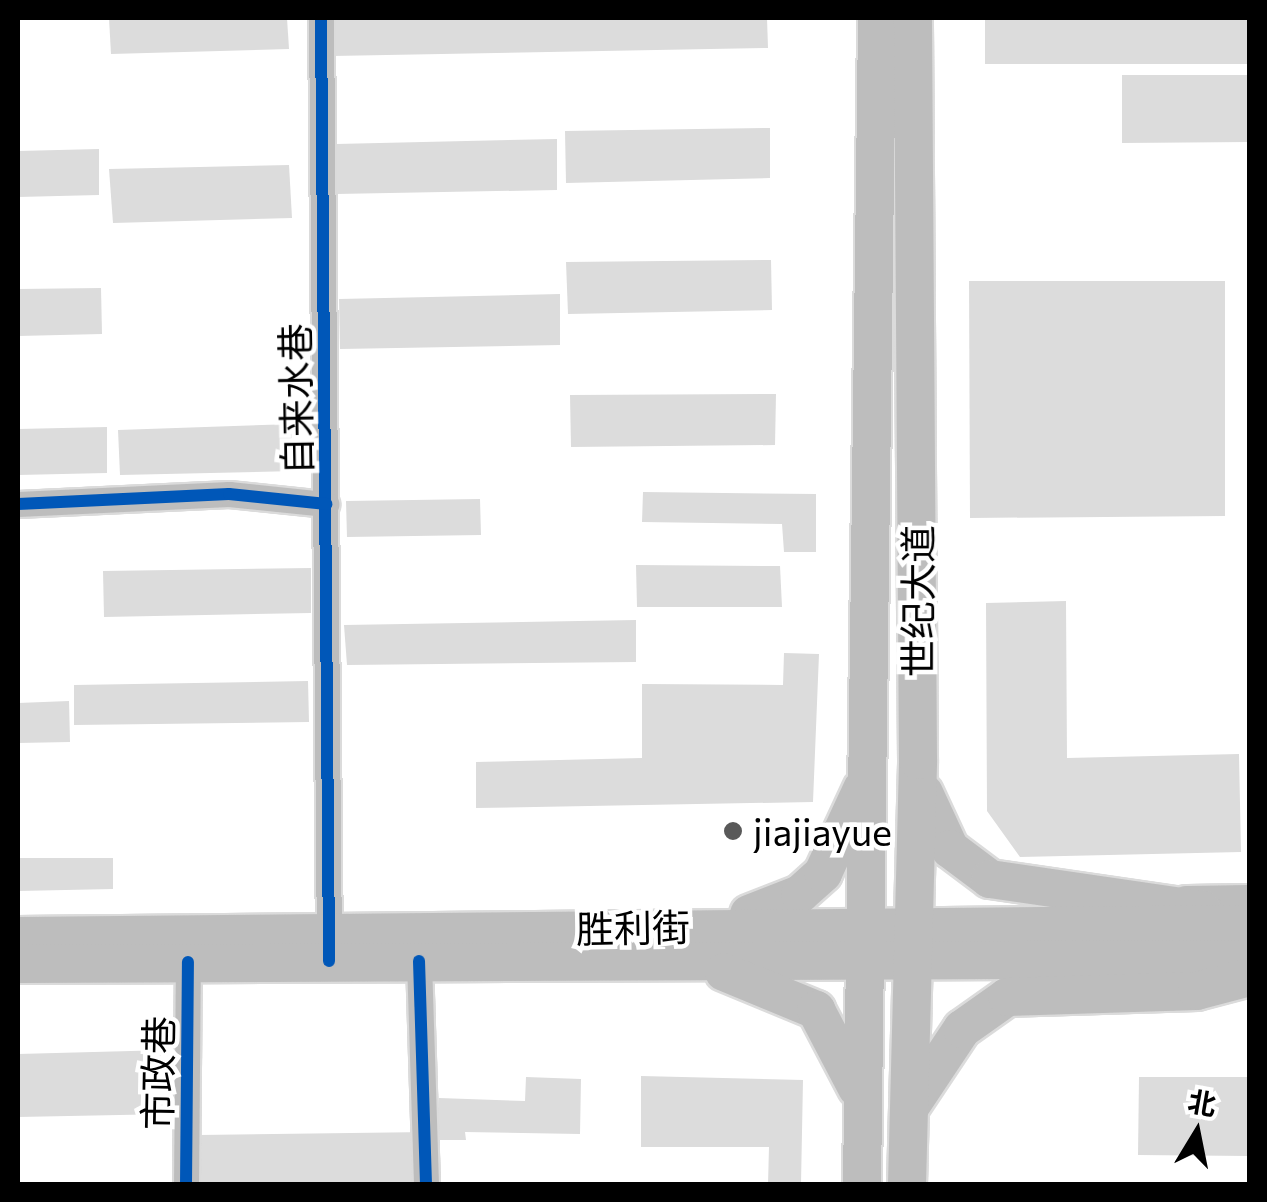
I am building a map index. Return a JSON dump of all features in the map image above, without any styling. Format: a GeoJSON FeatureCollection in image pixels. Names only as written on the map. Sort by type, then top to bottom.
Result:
{"type":"FeatureCollection","features":[{"type":"Feature","properties":{"kind":"main road","name":"世纪大道"},"geometry":{"type":"LineString","coordinates":[[862,1184],[872,752],[877,18]]}},
{"type":"Feature","properties":{"kind":"main road","name":"世纪大道"},"geometry":{"type":"LineString","coordinates":[[906,1184],[918,760],[913,18]]}},
{"type":"Feature","properties":{"kind":"main road"},"geometry":{"type":"LineString","coordinates":[[657,943],[800,894],[839,850],[872,752]]}},
{"type":"Feature","properties":{"kind":"main road"},"geometry":{"type":"LineString","coordinates":[[918,760],[938,831],[990,879],[1161,898],[1249,924]]}},
{"type":"Feature","properties":{"kind":"main road","name":"胜利街"},"geometry":{"type":"LineString","coordinates":[[913,940],[1249,924]]}},
{"type":"Feature","properties":{"kind":"main road","name":"胜利街"},"geometry":{"type":"LineString","coordinates":[[18,936],[329,947],[868,939],[1250,959]]}},
{"type":"Feature","properties":{"kind":"main road"},"geometry":{"type":"LineString","coordinates":[[657,943],[796,995],[829,1025],[861,1100]]}},
{"type":"Feature","properties":{"kind":"main road","name":"胜利街"},"geometry":{"type":"LineString","coordinates":[[18,964],[188,962],[329,947],[419,961],[657,943]]}},
{"type":"Feature","properties":{"kind":"main road"},"geometry":{"type":"LineString","coordinates":[[906,1114],[940,1053],[982,1009],[1008,997],[1197,990],[1250,976]]}},
{"type":"Feature","properties":{"kind":"street","name":"自来水巷"},"geometry":{"type":"LineString","coordinates":[[321,18],[329,947]]}},
{"type":"Feature","properties":{"kind":"street"},"geometry":{"type":"LineString","coordinates":[[18,504],[229,494],[326,504]]}},
{"type":"Feature","properties":{"kind":"street"},"geometry":{"type":"LineString","coordinates":[[1161,898],[1250,897]]}},
{"type":"Feature","properties":{"kind":"street"},"geometry":{"type":"LineString","coordinates":[[419,961],[426,1184]]}},
{"type":"Feature","properties":{"kind":"street","name":"市政巷"},"geometry":{"type":"LineString","coordinates":[[186,1184],[188,962]]}},
{"type":"Feature","properties":{"kind":"street"},"geometry":{"type":"LineString","coordinates":[[1197,990],[1250,990]]}},
{"type":"Feature","properties":{"kind":"building"},"geometry":{"type":"Polygon","coordinates":[[[109,18],[287,18],[289,49],[111,54],[109,18]]]}},
{"type":"Feature","properties":{"kind":"building"},"geometry":{"type":"Polygon","coordinates":[[[332,18],[767,18],[768,48],[332,56],[332,18]]]}},
{"type":"Feature","properties":{"kind":"building"},"geometry":{"type":"Polygon","coordinates":[[[985,18],[1250,18],[1250,64],[985,64],[985,18]]]}},
{"type":"Feature","properties":{"kind":"building"},"geometry":{"type":"Polygon","coordinates":[[[1122,75],[1250,75],[1250,142],[1122,143],[1122,75]]]}},
{"type":"Feature","properties":{"kind":"building"},"geometry":{"type":"Polygon","coordinates":[[[770,128],[770,178],[566,183],[565,131],[770,128]]]}},
{"type":"Feature","properties":{"kind":"building"},"geometry":{"type":"Polygon","coordinates":[[[557,139],[557,190],[336,194],[336,144],[557,139]]]}},
{"type":"Feature","properties":{"kind":"building"},"geometry":{"type":"Polygon","coordinates":[[[99,149],[99,195],[18,197],[18,151],[99,149]]]}},
{"type":"Feature","properties":{"kind":"building"},"geometry":{"type":"Polygon","coordinates":[[[289,165],[292,218],[113,223],[109,169],[289,165]]]}},
{"type":"Feature","properties":{"kind":"building"},"geometry":{"type":"Polygon","coordinates":[[[771,260],[772,310],[568,314],[566,262],[771,260]]]}},
{"type":"Feature","properties":{"kind":"building"},"geometry":{"type":"Polygon","coordinates":[[[969,281],[1225,281],[1225,516],[970,518],[969,281]]]}},
{"type":"Feature","properties":{"kind":"building"},"geometry":{"type":"Polygon","coordinates":[[[101,288],[102,334],[18,336],[18,289],[101,288]]]}},
{"type":"Feature","properties":{"kind":"building"},"geometry":{"type":"Polygon","coordinates":[[[560,294],[560,345],[340,349],[339,299],[560,294]]]}},
{"type":"Feature","properties":{"kind":"building"},"geometry":{"type":"Polygon","coordinates":[[[776,394],[775,445],[571,447],[570,395],[776,394]]]}},
{"type":"Feature","properties":{"kind":"building"},"geometry":{"type":"Polygon","coordinates":[[[294,424],[296,471],[120,475],[118,430],[294,424]]]}},
{"type":"Feature","properties":{"kind":"building"},"geometry":{"type":"Polygon","coordinates":[[[107,427],[107,473],[18,475],[18,429],[107,427]]]}},
{"type":"Feature","properties":{"kind":"building"},"geometry":{"type":"Polygon","coordinates":[[[643,492],[816,494],[816,552],[784,552],[782,524],[642,522],[643,492]]]}},
{"type":"Feature","properties":{"kind":"building"},"geometry":{"type":"Polygon","coordinates":[[[480,499],[481,535],[347,537],[346,501],[480,499]]]}},
{"type":"Feature","properties":{"kind":"building"},"geometry":{"type":"Polygon","coordinates":[[[636,565],[780,566],[782,607],[637,607],[636,565]]]}},
{"type":"Feature","properties":{"kind":"building"},"geometry":{"type":"Polygon","coordinates":[[[311,568],[311,613],[104,617],[103,571],[311,568]]]}},
{"type":"Feature","properties":{"kind":"building"},"geometry":{"type":"Polygon","coordinates":[[[1066,601],[1067,758],[1239,754],[1241,852],[1020,857],[987,811],[986,603],[1066,601]]]}},
{"type":"Feature","properties":{"kind":"building"},"geometry":{"type":"Polygon","coordinates":[[[636,620],[636,662],[347,665],[344,625],[636,620]]]}},
{"type":"Feature","properties":{"kind":"building"},"geometry":{"type":"Polygon","coordinates":[[[784,653],[819,654],[813,802],[476,808],[476,762],[642,758],[642,684],[783,685],[784,653]]]}},
{"type":"Feature","properties":{"kind":"building"},"geometry":{"type":"Polygon","coordinates":[[[308,681],[309,722],[74,725],[74,685],[308,681]]]}},
{"type":"Feature","properties":{"kind":"building"},"geometry":{"type":"Polygon","coordinates":[[[69,701],[70,742],[18,743],[18,703],[69,701]]]}},
{"type":"Feature","properties":{"kind":"building"},"geometry":{"type":"Polygon","coordinates":[[[18,858],[113,858],[113,889],[18,891],[18,858]]]}},
{"type":"Feature","properties":{"kind":"building"},"geometry":{"type":"Polygon","coordinates":[[[169,1050],[170,1114],[18,1117],[18,1054],[169,1050]]]}},
{"type":"Feature","properties":{"kind":"building"},"geometry":{"type":"Polygon","coordinates":[[[641,1076],[803,1080],[801,1184],[768,1184],[769,1147],[641,1147],[641,1076]]]}},
{"type":"Feature","properties":{"kind":"building"},"geometry":{"type":"Polygon","coordinates":[[[526,1077],[581,1079],[580,1134],[465,1132],[466,1140],[438,1140],[439,1098],[525,1101],[526,1077]]]}},
{"type":"Feature","properties":{"kind":"building"},"geometry":{"type":"Polygon","coordinates":[[[1139,1077],[1250,1077],[1250,1156],[1138,1155],[1139,1077]]]}},
{"type":"Feature","properties":{"kind":"building"},"geometry":{"type":"Polygon","coordinates":[[[428,1132],[429,1183],[198,1184],[199,1135],[428,1132]]]}},
{"type":"Feature","properties":{"kind":"cycle path"},"geometry":{"type":"LineString","coordinates":[[321,18],[329,961]]}},
{"type":"Feature","properties":{"kind":"cycle path"},"geometry":{"type":"LineString","coordinates":[[18,504],[229,494],[326,504]]}},
{"type":"Feature","properties":{"kind":"cycle path"},"geometry":{"type":"LineString","coordinates":[[419,961],[426,1184]]}},
{"type":"Feature","properties":{"kind":"cycle path"},"geometry":{"type":"LineString","coordinates":[[186,1184],[188,962]]}},
{"type":"Feature","properties":{"kind":"place","name":"jiajiayue"},"geometry":{"type":"Point","coordinates":[733,831]}}]}
